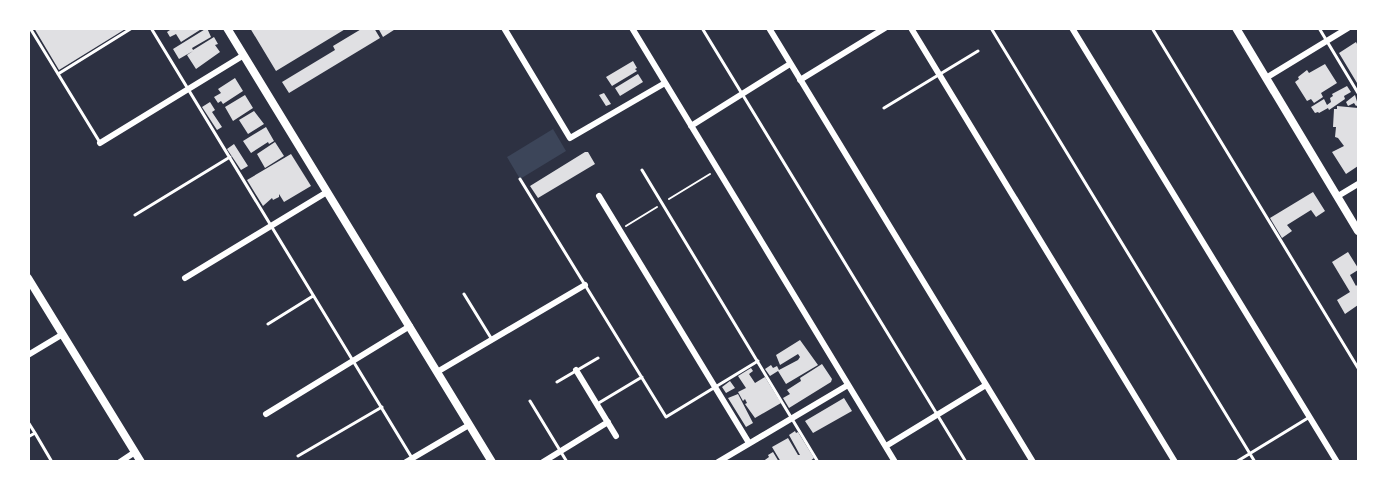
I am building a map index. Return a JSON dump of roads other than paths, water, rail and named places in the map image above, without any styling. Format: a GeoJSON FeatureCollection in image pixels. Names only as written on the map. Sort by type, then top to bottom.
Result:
{"type":"FeatureCollection","features":[{"type":"Feature","properties":{"kind":"street"},"geometry":{"type":"LineString","coordinates":[[227,28],[492,462]]}},
{"type":"Feature","properties":{"kind":"street"},"geometry":{"type":"LineString","coordinates":[[504,28],[570,138],[664,82]]}},
{"type":"Feature","properties":{"kind":"street"},"geometry":{"type":"LineString","coordinates":[[632,28],[895,462]]}},
{"type":"Feature","properties":{"kind":"street"},"geometry":{"type":"LineString","coordinates":[[769,28],[1033,462]]}},
{"type":"Feature","properties":{"kind":"street"},"geometry":{"type":"LineString","coordinates":[[911,28],[1175,462]]}},
{"type":"Feature","properties":{"kind":"street"},"geometry":{"type":"LineString","coordinates":[[1072,28],[1337,462]]}},
{"type":"Feature","properties":{"kind":"street"},"geometry":{"type":"LineString","coordinates":[[1236,28],[1359,231]]}},
{"type":"Feature","properties":{"kind":"street"},"geometry":{"type":"LineString","coordinates":[[1266,78],[1348,28]]}},
{"type":"Feature","properties":{"kind":"street"},"geometry":{"type":"LineString","coordinates":[[800,80],[880,30]]}},
{"type":"Feature","properties":{"kind":"street"},"geometry":{"type":"LineString","coordinates":[[100,143],[244,55]]}},
{"type":"Feature","properties":{"kind":"street"},"geometry":{"type":"LineString","coordinates":[[691,126],[790,64]]}},
{"type":"Feature","properties":{"kind":"street"},"geometry":{"type":"LineString","coordinates":[[1338,196],[1359,184]]}},
{"type":"Feature","properties":{"kind":"street"},"geometry":{"type":"LineString","coordinates":[[185,278],[327,192]]}},
{"type":"Feature","properties":{"kind":"street"},"geometry":{"type":"LineString","coordinates":[[599,196],[749,443]]}},
{"type":"Feature","properties":{"kind":"street"},"geometry":{"type":"LineString","coordinates":[[28,278],[141,462]]}},
{"type":"Feature","properties":{"kind":"street"},"geometry":{"type":"LineString","coordinates":[[437,372],[585,285]]}},
{"type":"Feature","properties":{"kind":"street"},"geometry":{"type":"LineString","coordinates":[[266,414],[410,326]]}},
{"type":"Feature","properties":{"kind":"street"},"geometry":{"type":"LineString","coordinates":[[28,355],[63,334]]}},
{"type":"Feature","properties":{"kind":"street"},"geometry":{"type":"LineString","coordinates":[[576,370],[616,436]]}},
{"type":"Feature","properties":{"kind":"street"},"geometry":{"type":"LineString","coordinates":[[718,462],[848,385]]}},
{"type":"Feature","properties":{"kind":"street"},"geometry":{"type":"LineString","coordinates":[[886,446],[986,385]]}},
{"type":"Feature","properties":{"kind":"street"},"geometry":{"type":"LineString","coordinates":[[543,462],[608,422]]}},
{"type":"Feature","properties":{"kind":"street"},"geometry":{"type":"LineString","coordinates":[[409,460],[469,425]]}},
{"type":"Feature","properties":{"kind":"street"},"geometry":{"type":"LineString","coordinates":[[120,462],[135,452]]}},
{"type":"Feature","properties":{"kind":"lane"},"geometry":{"type":"LineString","coordinates":[[30,28],[100,143]]}},
{"type":"Feature","properties":{"kind":"lane"},"geometry":{"type":"LineString","coordinates":[[58,74],[132,28]]}},
{"type":"Feature","properties":{"kind":"lane"},"geometry":{"type":"LineString","coordinates":[[151,28],[353,360],[409,460]]}},
{"type":"Feature","properties":{"kind":"lane"},"geometry":{"type":"LineString","coordinates":[[702,28],[966,462]]}},
{"type":"Feature","properties":{"kind":"lane"},"geometry":{"type":"LineString","coordinates":[[991,28],[1256,462]]}},
{"type":"Feature","properties":{"kind":"lane"},"geometry":{"type":"LineString","coordinates":[[1152,28],[1359,368]]}},
{"type":"Feature","properties":{"kind":"lane"},"geometry":{"type":"LineString","coordinates":[[1319,28],[1359,93]]}},
{"type":"Feature","properties":{"kind":"lane"},"geometry":{"type":"LineString","coordinates":[[884,108],[978,51]]}},
{"type":"Feature","properties":{"kind":"lane"},"geometry":{"type":"LineString","coordinates":[[135,215],[230,157]]}},
{"type":"Feature","properties":{"kind":"lane"},"geometry":{"type":"LineString","coordinates":[[642,170],[818,462]]}},
{"type":"Feature","properties":{"kind":"lane"},"geometry":{"type":"LineString","coordinates":[[520,179],[666,417],[758,361]]}},
{"type":"Feature","properties":{"kind":"lane"},"geometry":{"type":"LineString","coordinates":[[464,294],[492,340]]}},
{"type":"Feature","properties":{"kind":"lane"},"geometry":{"type":"LineString","coordinates":[[268,324],[313,296]]}},
{"type":"Feature","properties":{"kind":"lane"},"geometry":{"type":"LineString","coordinates":[[557,382],[598,358]]}},
{"type":"Feature","properties":{"kind":"lane"},"geometry":{"type":"LineString","coordinates":[[597,404],[642,377]]}},
{"type":"Feature","properties":{"kind":"lane"},"geometry":{"type":"LineString","coordinates":[[530,401],[567,462]]}},
{"type":"Feature","properties":{"kind":"lane"},"geometry":{"type":"LineString","coordinates":[[298,456],[381,407]]}},
{"type":"Feature","properties":{"kind":"lane"},"geometry":{"type":"LineString","coordinates":[[1236,462],[1310,417]]}},
{"type":"Feature","properties":{"kind":"lane"},"geometry":{"type":"LineString","coordinates":[[28,423],[52,462]]}},
{"type":"Feature","properties":{"kind":"lane"},"geometry":{"type":"LineString","coordinates":[[28,437],[35,433]]}}]}
